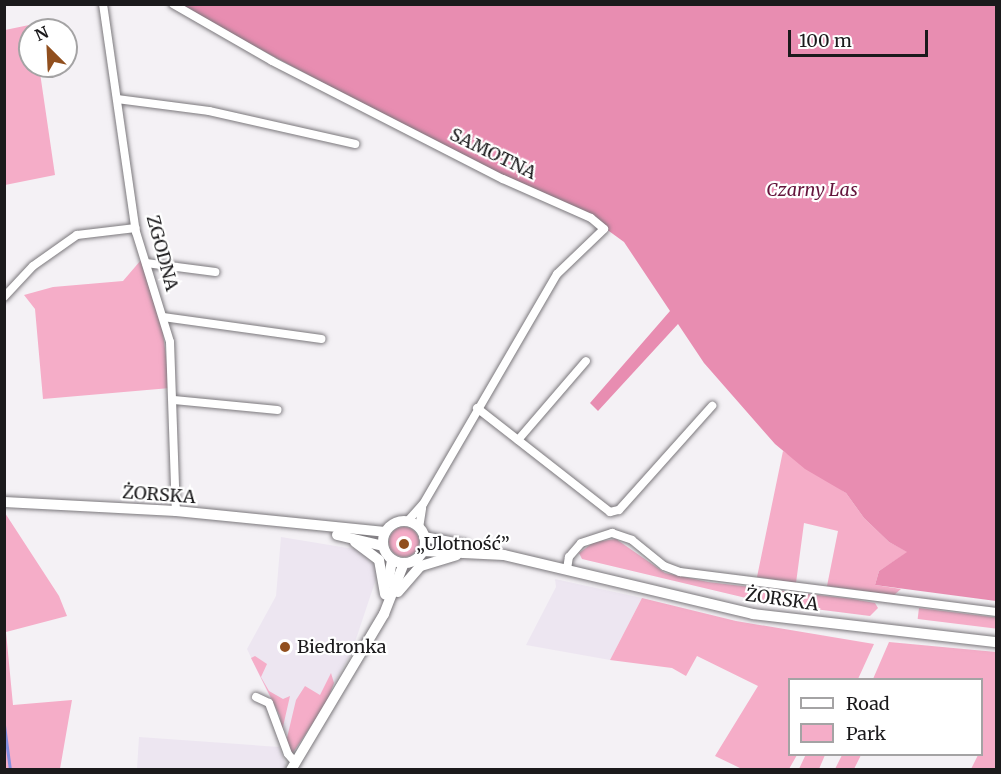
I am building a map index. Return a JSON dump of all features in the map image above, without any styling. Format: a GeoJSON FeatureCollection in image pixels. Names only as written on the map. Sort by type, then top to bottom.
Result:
{"type":"FeatureCollection","features":[{"type":"Feature","properties":{"kind":"main road","name":"ŻORSKA"},"geometry":{"type":"LineString","coordinates":[[4,502],[176,512],[311,527],[385,532]]}},
{"type":"Feature","properties":{"kind":"main road"},"geometry":{"type":"LineString","coordinates":[[387,599],[392,560],[383,546],[385,532],[393,525],[407,522],[421,532],[423,551],[415,560],[404,563],[392,560]]}},
{"type":"Feature","properties":{"kind":"main road","name":"ŻORSKA"},"geometry":{"type":"LineString","coordinates":[[311,527],[383,546]]}},
{"type":"Feature","properties":{"kind":"main road","name":"ŻORSKA"},"geometry":{"type":"LineString","coordinates":[[421,532],[486,547],[522,559]]}},
{"type":"Feature","properties":{"kind":"main road"},"geometry":{"type":"LineString","coordinates":[[341,536],[377,556],[387,599]]}},
{"type":"Feature","properties":{"kind":"main road","name":"ŻORSKA"},"geometry":{"type":"LineString","coordinates":[[423,551],[476,552],[522,559],[728,609],[921,635],[996,642]]}},
{"type":"Feature","properties":{"kind":"main road"},"geometry":{"type":"LineString","coordinates":[[387,599],[421,566],[436,559],[476,552]]}},
{"type":"Feature","properties":{"kind":"main road"},"geometry":{"type":"LineString","coordinates":[[293,766],[374,626],[404,563]]}},
{"type":"Feature","properties":{"kind":"street","name":"ZGODNA"},"geometry":{"type":"LineString","coordinates":[[103,4],[136,228],[170,342],[174,400],[176,512]]}},
{"type":"Feature","properties":{"kind":"street","name":"SAMOTNA"},"geometry":{"type":"LineString","coordinates":[[172,4],[272,61],[503,179],[591,218],[604,229],[557,274],[423,504],[407,522]]}},
{"type":"Feature","properties":{"kind":"street"},"geometry":{"type":"LineString","coordinates":[[117,99],[209,111],[355,144]]}},
{"type":"Feature","properties":{"kind":"street"},"geometry":{"type":"LineString","coordinates":[[4,297],[33,266],[77,235],[136,228]]}},
{"type":"Feature","properties":{"kind":"street"},"geometry":{"type":"LineString","coordinates":[[146,263],[215,272]]}},
{"type":"Feature","properties":{"kind":"street"},"geometry":{"type":"LineString","coordinates":[[163,317],[321,339]]}},
{"type":"Feature","properties":{"kind":"street"},"geometry":{"type":"LineString","coordinates":[[518,440],[586,361]]}},
{"type":"Feature","properties":{"kind":"street"},"geometry":{"type":"LineString","coordinates":[[174,400],[278,410]]}},
{"type":"Feature","properties":{"kind":"street"},"geometry":{"type":"LineString","coordinates":[[477,408],[610,512],[619,510],[712,406]]}},
{"type":"Feature","properties":{"kind":"street","name":"SAMOTNA"},"geometry":{"type":"LineString","coordinates":[[421,532],[423,504]]}},
{"type":"Feature","properties":{"kind":"street","name":"ŻORSKA"},"geometry":{"type":"LineString","coordinates":[[567,569],[569,557],[581,543],[612,533],[632,540],[664,566],[680,572],[996,612]]}},
{"type":"Feature","properties":{"kind":"street"},"geometry":{"type":"LineString","coordinates":[[256,698],[269,703],[293,766]]}},
{"type":"Feature","properties":{"kind":"shaded area"},"geometry":{"type":"Polygon","coordinates":[[[281,537],[354,549],[365,555],[375,566],[377,576],[352,651],[296,753],[247,649],[276,596],[281,537]]]}},
{"type":"Feature","properties":{"kind":"shaded area"},"geometry":{"type":"Polygon","coordinates":[[[555,579],[642,598],[610,660],[526,645],[556,587],[555,579]]]}},
{"type":"Feature","properties":{"kind":"shaded area"},"geometry":{"type":"Polygon","coordinates":[[[139,737],[279,747],[286,765],[284,770],[137,769],[139,737]]]}},
{"type":"Feature","properties":{"kind":"green space","name":"Czarny Las"},"geometry":{"type":"Polygon","coordinates":[[[177,5],[996,5],[996,601],[875,585],[879,571],[907,552],[889,542],[864,518],[846,493],[805,469],[775,444],[704,363],[678,324],[598,411],[590,403],[670,311],[624,242],[591,218],[503,179],[177,5]]]}},
{"type":"Feature","properties":{"kind":"green space"},"geometry":{"type":"Polygon","coordinates":[[[18,27],[18,78],[41,78],[55,175],[5,185],[5,30],[18,27]]]}},
{"type":"Feature","properties":{"kind":"green space"},"geometry":{"type":"Polygon","coordinates":[[[141,260],[163,333],[170,388],[43,399],[35,309],[24,295],[53,287],[123,281],[141,260]]]}},
{"type":"Feature","properties":{"kind":"green space"},"geometry":{"type":"Polygon","coordinates":[[[783,451],[846,493],[864,518],[889,542],[908,552],[879,571],[875,585],[901,589],[894,595],[827,586],[838,531],[804,523],[796,583],[757,577],[783,451]]]}},
{"type":"Feature","properties":{"kind":"green space"},"geometry":{"type":"Polygon","coordinates":[[[5,513],[59,596],[67,616],[6,632],[13,705],[72,700],[60,769],[5,769],[5,513]]]}},
{"type":"Feature","properties":{"kind":"green space"},"geometry":{"type":"Polygon","coordinates":[[[404,527],[414,532],[419,542],[414,552],[404,557],[394,552],[389,542],[394,532],[404,527]]]}},
{"type":"Feature","properties":{"kind":"green space"},"geometry":{"type":"Polygon","coordinates":[[[616,539],[665,573],[708,582],[852,599],[875,603],[878,608],[870,616],[767,603],[582,559],[579,553],[594,542],[616,539]]]}},
{"type":"Feature","properties":{"kind":"green space"},"geometry":{"type":"Polygon","coordinates":[[[642,598],[736,621],[874,644],[858,678],[788,678],[788,756],[796,756],[789,769],[742,769],[715,756],[758,686],[697,656],[686,676],[672,668],[610,660],[642,598]]]}},
{"type":"Feature","properties":{"kind":"green space"},"geometry":{"type":"Polygon","coordinates":[[[919,608],[996,617],[995,628],[918,619],[919,608]]]}},
{"type":"Feature","properties":{"kind":"green space"},"geometry":{"type":"Polygon","coordinates":[[[889,642],[996,652],[996,769],[971,769],[978,756],[983,756],[983,678],[873,678],[889,642]]]}},
{"type":"Feature","properties":{"kind":"green space"},"geometry":{"type":"Polygon","coordinates":[[[255,656],[267,664],[261,677],[269,691],[283,699],[290,696],[282,731],[280,716],[251,658],[255,656]]]}},
{"type":"Feature","properties":{"kind":"green space"},"geometry":{"type":"Polygon","coordinates":[[[331,673],[334,683],[326,704],[292,754],[286,742],[296,700],[305,686],[320,695],[331,673]]]}},
{"type":"Feature","properties":{"kind":"green space"},"geometry":{"type":"Polygon","coordinates":[[[805,756],[825,756],[819,769],[799,769],[805,756]]]}},
{"type":"Feature","properties":{"kind":"green space"},"geometry":{"type":"Polygon","coordinates":[[[841,756],[860,756],[854,769],[835,769],[841,756]]]}},
{"type":"Feature","properties":{"kind":"waterway"},"geometry":{"type":"LineString","coordinates":[[4,725],[10,770]]}},
{"type":"Feature","properties":{"kind":"place","name":"„Ulotność”"},"geometry":{"type":"Point","coordinates":[404,544]}},
{"type":"Feature","properties":{"kind":"place","name":"Biedronka"},"geometry":{"type":"Point","coordinates":[285,647]}}]}
